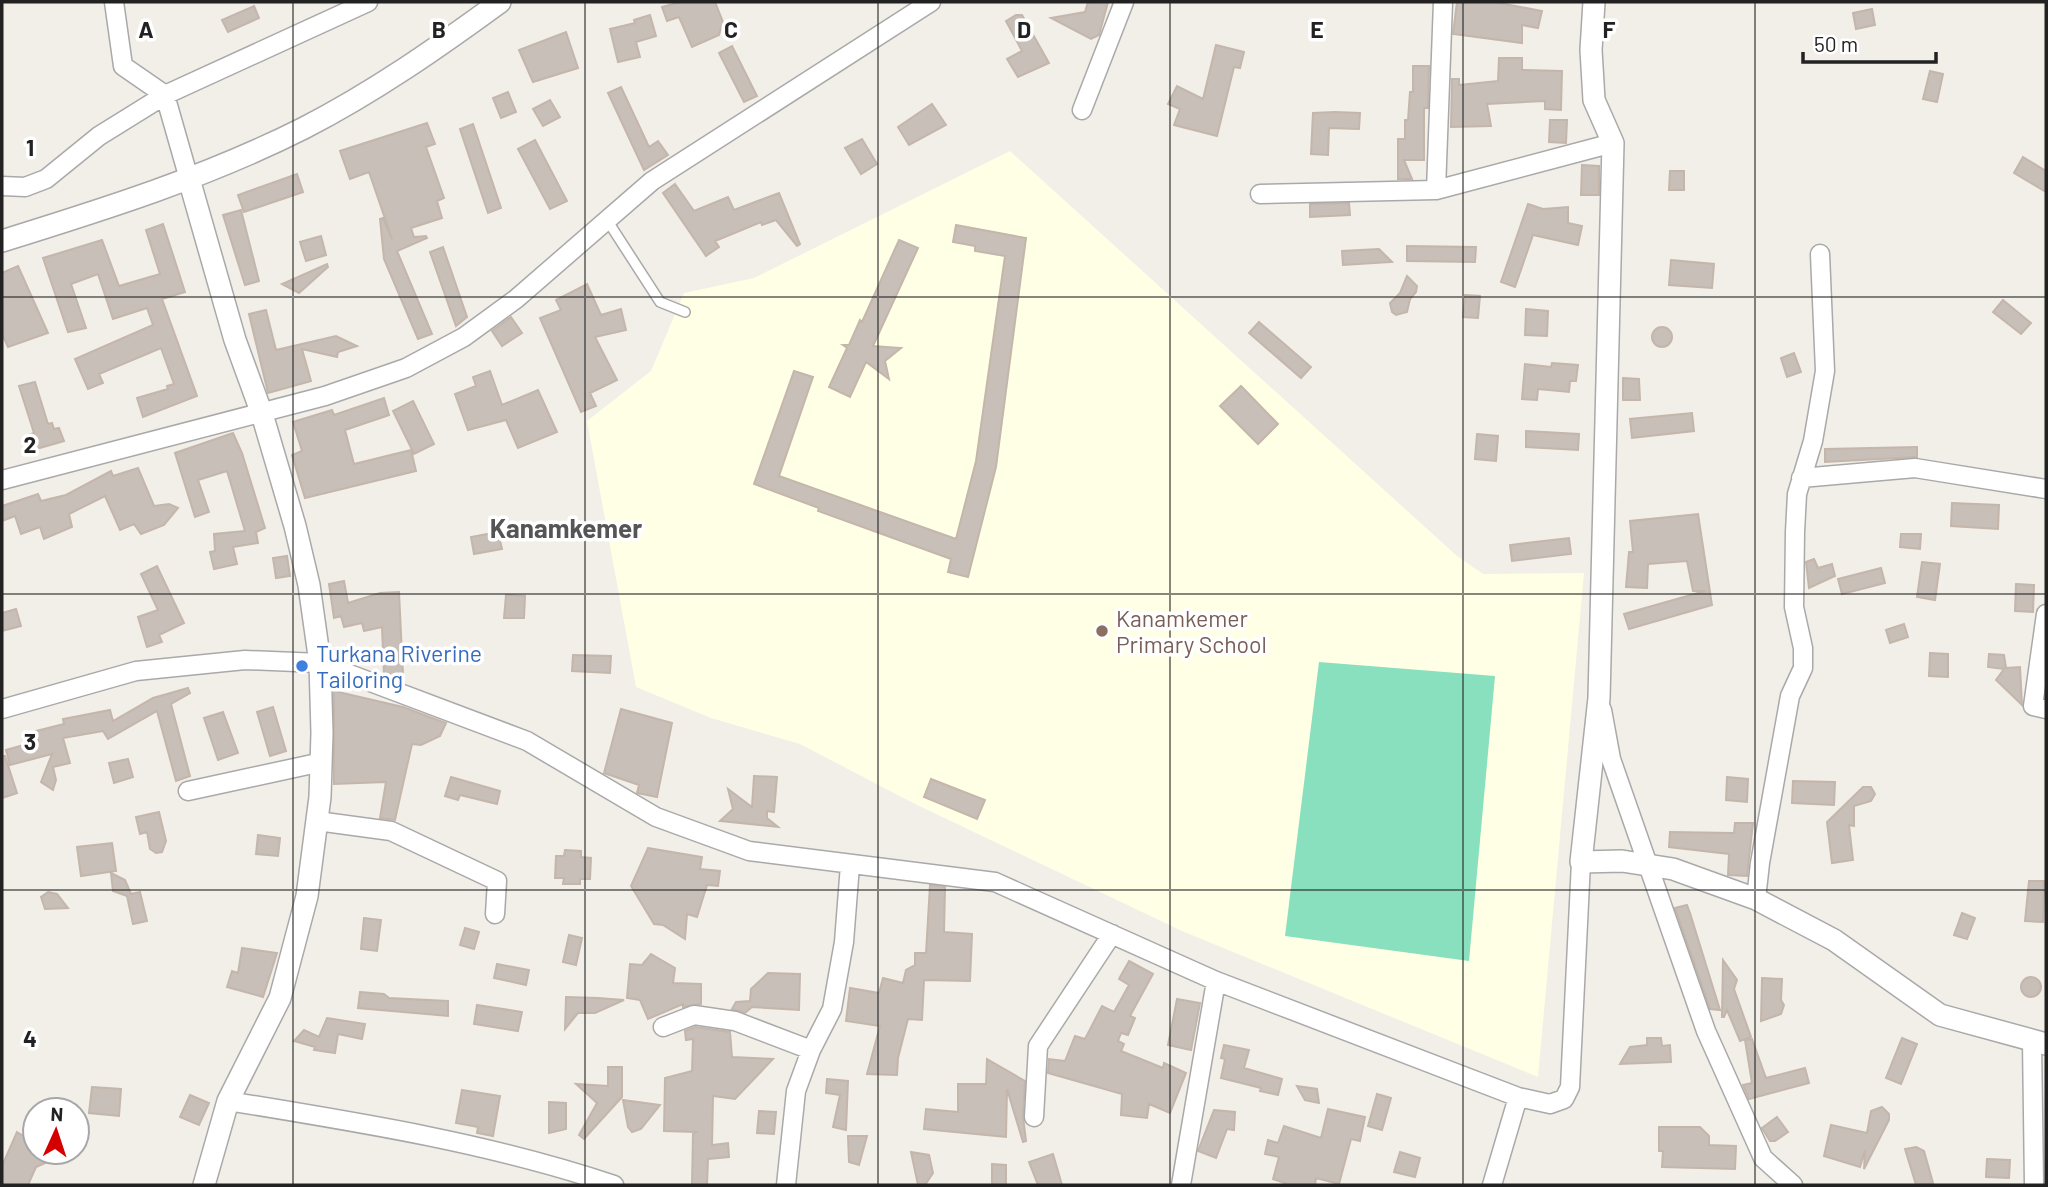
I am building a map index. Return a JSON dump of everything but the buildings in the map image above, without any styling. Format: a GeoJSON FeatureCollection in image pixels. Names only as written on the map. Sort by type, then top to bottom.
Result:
{"type":"FeatureCollection","features":[{"type":"Feature","properties":{"kind":"street"},"geometry":{"type":"LineString","coordinates":[[114,2],[123,66],[165,95],[236,340],[262,414],[306,573],[320,663],[322,762],[307,896],[280,998],[228,1101],[205,1185]]}},
{"type":"Feature","properties":{"kind":"street"},"geometry":{"type":"LineString","coordinates":[[2,187],[24,187],[46,179],[99,136],[165,95],[368,2]]}},
{"type":"Feature","properties":{"kind":"street"},"geometry":{"type":"LineString","coordinates":[[2,241],[134,200],[251,153],[343,107],[413,65],[500,2]]}},
{"type":"Feature","properties":{"kind":"street"},"geometry":{"type":"LineString","coordinates":[[2,480],[96,453],[262,414],[369,383],[436,354],[516,299],[606,218],[652,181],[931,2]]}},
{"type":"Feature","properties":{"kind":"street"},"geometry":{"type":"LineString","coordinates":[[1082,110],[1124,2]]}},
{"type":"Feature","properties":{"kind":"street"},"geometry":{"type":"LineString","coordinates":[[1436,190],[1443,2]]}},
{"type":"Feature","properties":{"kind":"street"},"geometry":{"type":"LineString","coordinates":[[2,709],[136,671],[245,660],[320,663],[527,741],[656,817],[749,851],[995,882],[1216,981],[1518,1097],[1550,1104],[1559,1102],[1568,1094],[1581,862],[1599,698],[1613,143],[1594,100],[1591,50],[1594,2]]}},
{"type":"Feature","properties":{"kind":"street"},"geometry":{"type":"LineString","coordinates":[[1260,194],[1436,190],[1613,143]]}},
{"type":"Feature","properties":{"kind":"street"},"geometry":{"type":"LineString","coordinates":[[1756,900],[1760,863],[1790,696],[1803,668],[1803,648],[1794,607],[1797,494],[1813,440],[1825,371],[1820,254]]}},
{"type":"Feature","properties":{"kind":"street"},"geometry":{"type":"LineString","coordinates":[[1801,478],[1915,468],[2046,489]]}},
{"type":"Feature","properties":{"kind":"street"},"geometry":{"type":"LineString","coordinates":[[2046,614],[2033,706],[2046,709]]}},
{"type":"Feature","properties":{"kind":"street"},"geometry":{"type":"LineString","coordinates":[[1599,698],[1611,759],[1706,1031],[1763,1158],[1793,1185]]}},
{"type":"Feature","properties":{"kind":"street"},"geometry":{"type":"LineString","coordinates":[[188,791],[322,762]]}},
{"type":"Feature","properties":{"kind":"street"},"geometry":{"type":"LineString","coordinates":[[317,821],[391,831],[497,881],[495,914]]}},
{"type":"Feature","properties":{"kind":"street"},"geometry":{"type":"LineString","coordinates":[[1581,862],[1622,861],[1673,869],[1756,900],[1834,940],[1940,1015],[2039,1043],[2034,1185]]}},
{"type":"Feature","properties":{"kind":"street"},"geometry":{"type":"LineString","coordinates":[[786,1185],[796,1091],[811,1050],[832,1009],[844,942],[850,865]]}},
{"type":"Feature","properties":{"kind":"street"},"geometry":{"type":"LineString","coordinates":[[1034,1117],[1038,1046],[1112,934]]}},
{"type":"Feature","properties":{"kind":"street"},"geometry":{"type":"LineString","coordinates":[[1181,1185],[1216,981]]}},
{"type":"Feature","properties":{"kind":"street"},"geometry":{"type":"LineString","coordinates":[[663,1027],[694,1014],[735,1021],[811,1050]]}},
{"type":"Feature","properties":{"kind":"street"},"geometry":{"type":"LineString","coordinates":[[1492,1185],[1518,1097]]}},
{"type":"Feature","properties":{"kind":"street"},"geometry":{"type":"LineString","coordinates":[[228,1101],[395,1130],[571,1171],[614,1185]]}},
{"type":"Feature","properties":{"kind":"lane"},"geometry":{"type":"LineString","coordinates":[[606,218],[660,302],[685,312]]}},
{"type":"Feature","properties":{"kind":"shaded area","name":"Kanamkemer Primary School"},"geometry":{"type":"Polygon","coordinates":[[[1010,151],[1457,556],[1483,574],[1584,573],[1538,1077],[1182,931],[913,803],[800,744],[711,718],[636,687],[587,421],[651,371],[684,293],[754,278],[1010,151]]]}},
{"type":"Feature","properties":{"kind":"green space"},"geometry":{"type":"Polygon","coordinates":[[[1319,662],[1495,676],[1469,961],[1285,936],[1319,662]]]}},
{"type":"Feature","properties":{"kind":"place","name":"Kanamkemer Primary School"},"geometry":{"type":"Point","coordinates":[1102,631]}},
{"type":"Feature","properties":{"kind":"place","name":"Turkana Riverine Tailoring"},"geometry":{"type":"Point","coordinates":[302,666]}},
{"type":"Feature","properties":{"kind":"district","name":"Kanamkemer"},"geometry":{"type":"Point","coordinates":[566,527]}}]}
